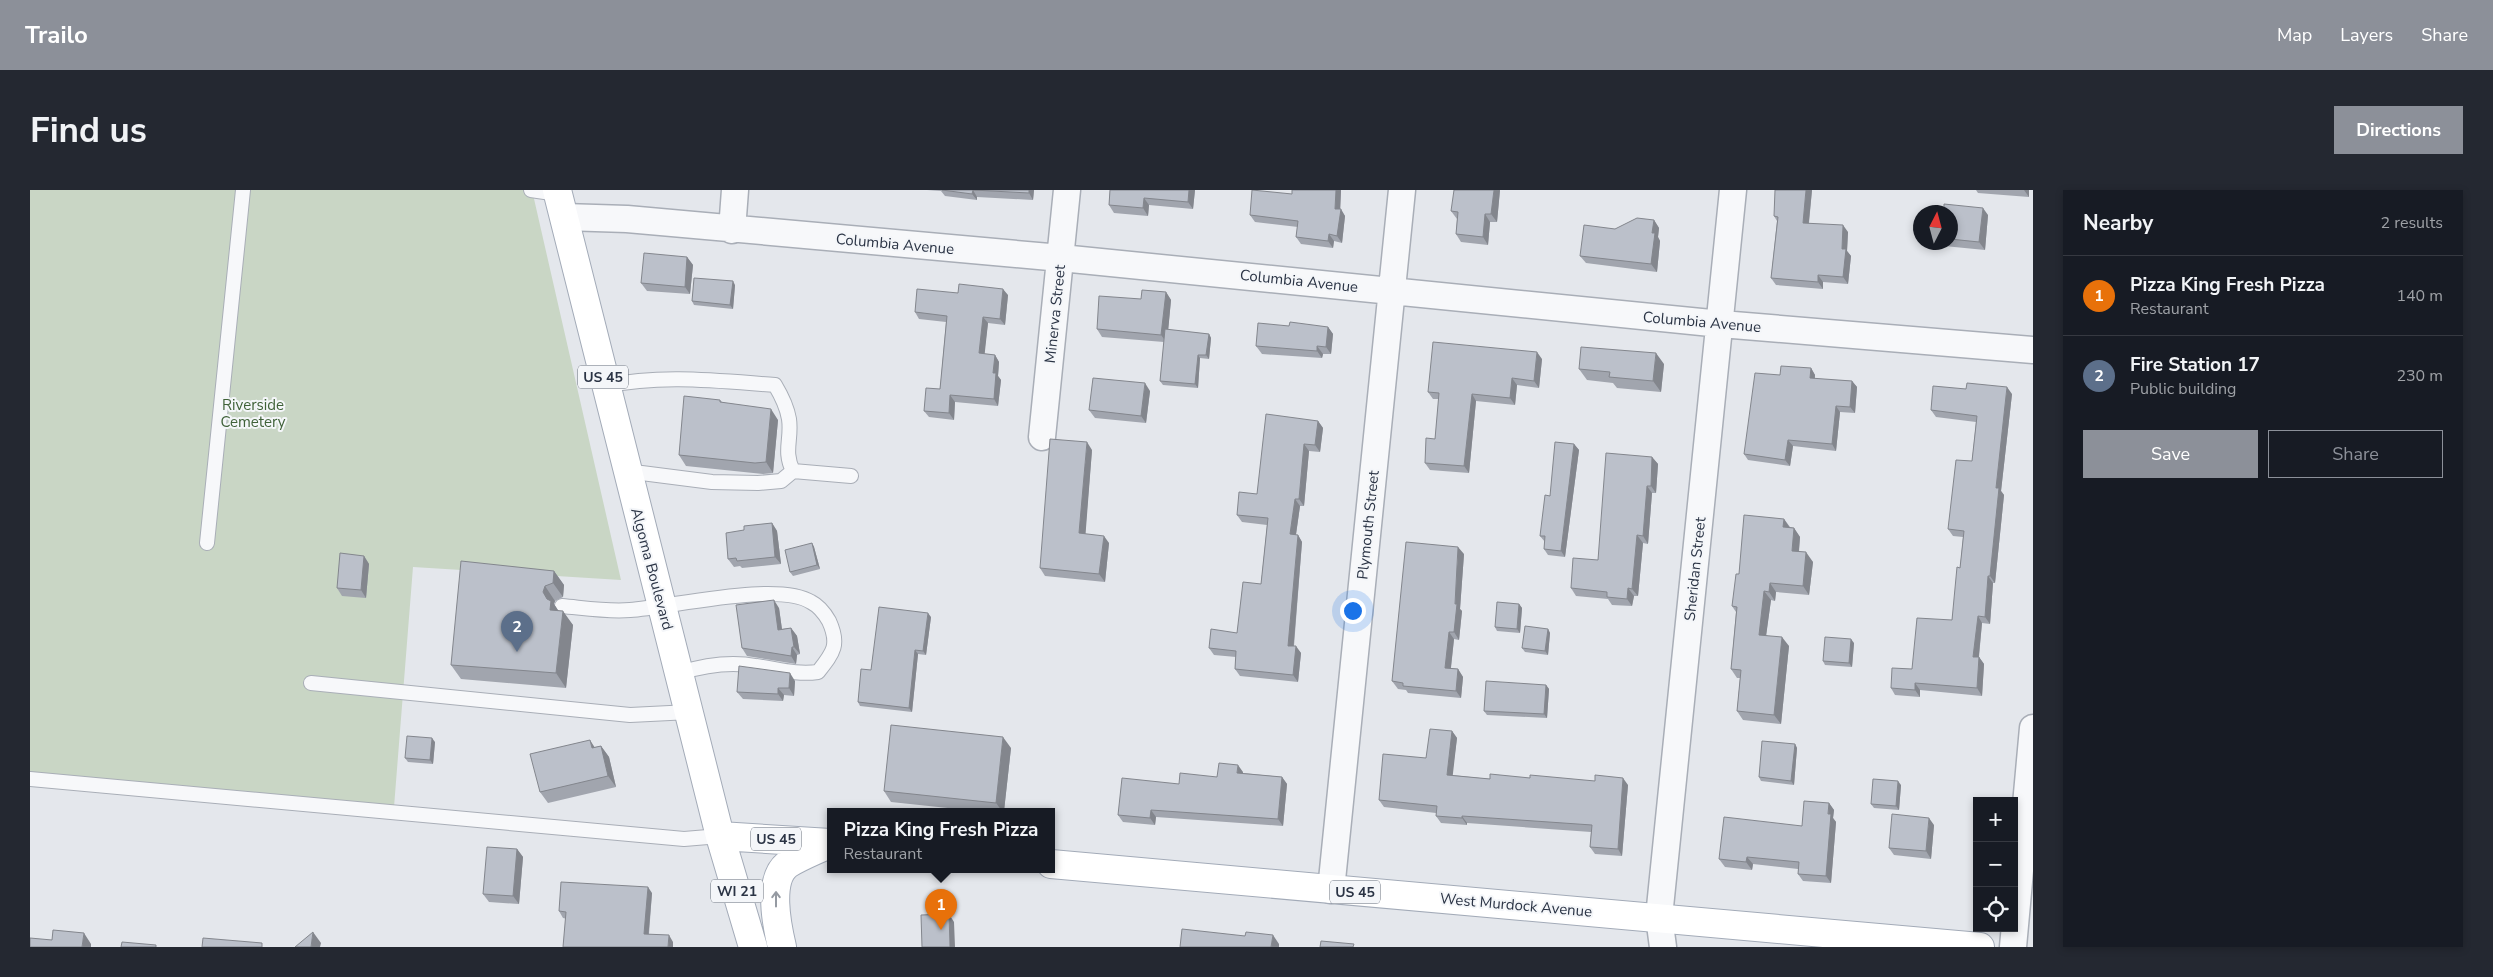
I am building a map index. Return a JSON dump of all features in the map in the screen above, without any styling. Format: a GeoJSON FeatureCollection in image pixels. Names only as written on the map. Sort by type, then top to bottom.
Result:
{"type":"FeatureCollection","features":[{"type":"Feature","properties":{"kind":"main road","name":"Algoma Boulevard"},"geometry":{"type":"LineString","coordinates":[[559,200],[626,471],[690,712],[720,836],[753,947]]}},
{"type":"Feature","properties":{"kind":"main road","name":"US 45"},"geometry":{"type":"LineString","coordinates":[[720,836],[827,843]]}},
{"type":"Feature","properties":{"kind":"main road"},"geometry":{"type":"LineString","coordinates":[[782,947],[776,904],[780,874],[787,865],[827,845]]}},
{"type":"Feature","properties":{"kind":"main road","name":"West Murdock Avenue"},"geometry":{"type":"LineString","coordinates":[[1055,864],[1331,890],[1659,916],[1980,947]]}},
{"type":"Feature","properties":{"kind":"street"},"geometry":{"type":"LineString","coordinates":[[732,230],[736,190]]}},
{"type":"Feature","properties":{"kind":"street","name":"Minerva Street"},"geometry":{"type":"LineString","coordinates":[[1042,437],[1067,190]]}},
{"type":"Feature","properties":{"kind":"street","name":"Plymouth Street"},"geometry":{"type":"LineString","coordinates":[[1331,890],[1402,190]]}},
{"type":"Feature","properties":{"kind":"street","name":"Sheridan Street"},"geometry":{"type":"LineString","coordinates":[[1663,947],[1659,916],[1733,190]]}},
{"type":"Feature","properties":{"kind":"street","name":"Columbia Avenue"},"geometry":{"type":"LineString","coordinates":[[559,200],[627,219],[732,230],[1060,258],[1720,324],[2033,350]]}},
{"type":"Feature","properties":{"kind":"street"},"geometry":{"type":"LineString","coordinates":[[2013,947],[2033,728]]}},
{"type":"Feature","properties":{"kind":"lane"},"geometry":{"type":"LineString","coordinates":[[207,543],[243,190]]}},
{"type":"Feature","properties":{"kind":"lane"},"geometry":{"type":"LineString","coordinates":[[531,190],[559,200]]}},
{"type":"Feature","properties":{"kind":"lane"},"geometry":{"type":"LineString","coordinates":[[606,386],[632,380],[704,379],[775,385],[782,398],[789,419],[787,459],[793,470]]}},
{"type":"Feature","properties":{"kind":"lane"},"geometry":{"type":"LineString","coordinates":[[626,471],[712,482],[758,483],[781,481],[793,470],[851,476]]}},
{"type":"Feature","properties":{"kind":"lane"},"geometry":{"type":"LineString","coordinates":[[562,606],[619,611],[662,608],[730,596],[776,594],[811,601],[825,614],[835,636],[832,654],[818,672],[801,675],[754,665],[706,664],[679,673]]}},
{"type":"Feature","properties":{"kind":"lane"},"geometry":{"type":"LineString","coordinates":[[311,682],[630,715],[690,712]]}},
{"type":"Feature","properties":{"kind":"lane"},"geometry":{"type":"LineString","coordinates":[[30,779],[684,839],[720,836]]}},
{"type":"Feature","properties":{"kind":"green space","name":"Riverside Cemetery"},"geometry":{"type":"Polygon","coordinates":[[[30,190],[532,190],[621,580],[413,567],[394,807],[30,776],[30,190]]]}},
{"type":"Feature","properties":{"kind":"building"},"geometry":{"type":"Polygon","coordinates":[[[942,190],[973,190],[972,194],[942,190]]]}},
{"type":"Feature","properties":{"kind":"building"},"geometry":{"type":"Polygon","coordinates":[[[973,190],[1029,190],[1029,193],[973,190]]]}},
{"type":"Feature","properties":{"kind":"building"},"geometry":{"type":"Polygon","coordinates":[[[1110,190],[1189,190],[1188,202],[1144,198],[1143,208],[1109,205],[1110,190]]]}},
{"type":"Feature","properties":{"kind":"building"},"geometry":{"type":"Polygon","coordinates":[[[1252,190],[1292,194],[1292,190],[1336,190],[1335,209],[1341,209],[1337,236],[1329,234],[1328,241],[1296,237],[1298,221],[1250,215],[1252,190]]]}},
{"type":"Feature","properties":{"kind":"building"},"geometry":{"type":"Polygon","coordinates":[[[1454,190],[1494,190],[1491,214],[1485,214],[1483,237],[1456,234],[1458,212],[1451,211],[1454,190]]]}},
{"type":"Feature","properties":{"kind":"building"},"geometry":{"type":"Polygon","coordinates":[[[1775,190],[1806,190],[1803,223],[1843,225],[1842,249],[1846,249],[1843,277],[1818,275],[1818,282],[1771,278],[1778,217],[1774,216],[1775,190]]]}},
{"type":"Feature","properties":{"kind":"building"},"geometry":{"type":"Polygon","coordinates":[[[1958,205],[1983,208],[1979,242],[1958,240],[1958,205]]]}},
{"type":"Feature","properties":{"kind":"building"},"geometry":{"type":"Polygon","coordinates":[[[1637,218],[1654,220],[1652,233],[1655,233],[1651,264],[1580,256],[1584,225],[1615,229],[1637,218]]]}},
{"type":"Feature","properties":{"kind":"building"},"geometry":{"type":"Polygon","coordinates":[[[644,253],[687,257],[685,287],[641,283],[644,253]]]}},
{"type":"Feature","properties":{"kind":"building"},"geometry":{"type":"Polygon","coordinates":[[[694,278],[733,281],[730,305],[692,301],[694,278]]]}},
{"type":"Feature","properties":{"kind":"building"},"geometry":{"type":"Polygon","coordinates":[[[959,284],[1003,289],[1000,319],[983,317],[979,353],[995,355],[993,373],[996,373],[994,399],[950,395],[949,413],[924,411],[926,388],[940,389],[947,316],[915,312],[917,289],[958,293],[959,284]]]}},
{"type":"Feature","properties":{"kind":"building"},"geometry":{"type":"Polygon","coordinates":[[[1142,290],[1166,292],[1161,335],[1097,329],[1099,296],[1141,299],[1142,290]]]}},
{"type":"Feature","properties":{"kind":"building"},"geometry":{"type":"Polygon","coordinates":[[[1290,322],[1328,327],[1326,347],[1317,346],[1317,351],[1256,346],[1258,323],[1289,326],[1290,322]]]}},
{"type":"Feature","properties":{"kind":"building"},"geometry":{"type":"Polygon","coordinates":[[[1165,329],[1209,334],[1206,355],[1198,355],[1195,384],[1160,381],[1165,329]]]}},
{"type":"Feature","properties":{"kind":"building"},"geometry":{"type":"Polygon","coordinates":[[[1433,342],[1537,352],[1534,381],[1512,378],[1510,398],[1472,394],[1464,466],[1425,463],[1426,438],[1435,439],[1439,393],[1428,392],[1433,342]]]}},
{"type":"Feature","properties":{"kind":"building"},"geometry":{"type":"Polygon","coordinates":[[[1581,347],[1656,353],[1653,381],[1609,377],[1610,372],[1579,369],[1581,347]]]}},
{"type":"Feature","properties":{"kind":"building"},"geometry":{"type":"Polygon","coordinates":[[[1781,366],[1811,368],[1810,378],[1852,381],[1850,407],[1836,406],[1832,444],[1788,440],[1785,460],[1744,454],[1755,373],[1780,375],[1781,366]]]}},
{"type":"Feature","properties":{"kind":"building"},"geometry":{"type":"Polygon","coordinates":[[[1093,378],[1145,383],[1141,416],[1089,410],[1093,378]]]}},
{"type":"Feature","properties":{"kind":"building"},"geometry":{"type":"Polygon","coordinates":[[[1967,383],[2007,387],[1996,488],[1999,488],[1985,617],[1978,616],[1973,657],[1979,657],[1977,688],[1915,683],[1915,690],[1891,688],[1892,668],[1912,669],[1917,618],[1952,620],[1957,567],[1960,568],[1964,531],[1948,529],[1956,460],[1972,461],[1977,416],[1931,410],[1933,386],[1966,389],[1967,383]]]}},
{"type":"Feature","properties":{"kind":"building"},"geometry":{"type":"Polygon","coordinates":[[[684,396],[771,409],[766,462],[755,463],[679,455],[684,396]]]}},
{"type":"Feature","properties":{"kind":"building"},"geometry":{"type":"Polygon","coordinates":[[[1266,414],[1318,421],[1315,445],[1304,444],[1299,499],[1295,499],[1290,534],[1298,535],[1288,646],[1296,646],[1293,675],[1235,669],[1236,651],[1209,648],[1211,629],[1237,633],[1243,582],[1261,584],[1268,518],[1237,515],[1239,492],[1257,494],[1266,414]]]}},
{"type":"Feature","properties":{"kind":"building"},"geometry":{"type":"Polygon","coordinates":[[[1050,439],[1087,442],[1079,533],[1104,536],[1099,574],[1040,568],[1050,439]]]}},
{"type":"Feature","properties":{"kind":"building"},"geometry":{"type":"Polygon","coordinates":[[[1555,442],[1574,444],[1561,551],[1544,549],[1545,536],[1540,536],[1545,495],[1550,496],[1555,442]]]}},
{"type":"Feature","properties":{"kind":"building"},"geometry":{"type":"Polygon","coordinates":[[[1606,453],[1652,457],[1651,486],[1647,486],[1643,536],[1637,535],[1632,589],[1628,588],[1627,599],[1607,597],[1607,592],[1571,588],[1573,558],[1598,560],[1606,453]]]}},
{"type":"Feature","properties":{"kind":"building"},"geometry":{"type":"Polygon","coordinates":[[[1744,515],[1784,519],[1783,527],[1794,528],[1792,551],[1806,552],[1803,586],[1770,583],[1769,592],[1764,591],[1759,635],[1782,637],[1774,715],[1737,711],[1741,670],[1731,669],[1737,607],[1732,606],[1736,574],[1739,574],[1744,515]]]}},
{"type":"Feature","properties":{"kind":"building"},"geometry":{"type":"Polygon","coordinates":[[[772,523],[775,557],[737,561],[736,558],[728,559],[726,533],[744,530],[744,526],[772,523]]]}},
{"type":"Feature","properties":{"kind":"building"},"geometry":{"type":"Polygon","coordinates":[[[1406,542],[1458,547],[1455,604],[1457,604],[1454,632],[1449,632],[1445,668],[1458,669],[1456,691],[1403,686],[1403,683],[1392,681],[1406,542]]]}},
{"type":"Feature","properties":{"kind":"building"},"geometry":{"type":"Polygon","coordinates":[[[812,543],[817,565],[790,572],[785,550],[812,543]]]}},
{"type":"Feature","properties":{"kind":"building"},"geometry":{"type":"Polygon","coordinates":[[[340,553],[364,556],[361,590],[337,588],[340,553]]]}},
{"type":"Feature","properties":{"kind":"building"},"geometry":{"type":"Polygon","coordinates":[[[461,561],[554,571],[553,583],[545,586],[543,592],[547,599],[551,601],[550,610],[563,611],[556,673],[451,665],[461,561]]]}},
{"type":"Feature","properties":{"kind":"building"},"geometry":{"type":"Polygon","coordinates":[[[774,600],[778,630],[791,628],[794,647],[792,647],[791,656],[742,648],[736,605],[774,600]]]}},
{"type":"Feature","properties":{"kind":"building"},"geometry":{"type":"Polygon","coordinates":[[[1497,602],[1519,604],[1517,629],[1495,627],[1497,602]]]}},
{"type":"Feature","properties":{"kind":"building"},"geometry":{"type":"Polygon","coordinates":[[[879,607],[928,613],[923,651],[915,650],[909,708],[858,702],[861,669],[871,670],[879,607]]]}},
{"type":"Feature","properties":{"kind":"building"},"geometry":{"type":"Polygon","coordinates":[[[1525,626],[1548,629],[1545,651],[1522,648],[1525,626]]]}},
{"type":"Feature","properties":{"kind":"building"},"geometry":{"type":"Polygon","coordinates":[[[1825,637],[1851,639],[1849,663],[1823,661],[1825,637]]]}},
{"type":"Feature","properties":{"kind":"building"},"geometry":{"type":"Polygon","coordinates":[[[739,666],[790,673],[789,688],[778,688],[778,694],[737,692],[739,666]]]}},
{"type":"Feature","properties":{"kind":"building"},"geometry":{"type":"Polygon","coordinates":[[[1486,681],[1546,685],[1544,714],[1484,711],[1486,681]]]}},
{"type":"Feature","properties":{"kind":"building"},"geometry":{"type":"Polygon","coordinates":[[[891,725],[1003,737],[996,803],[884,791],[891,725]]]}},
{"type":"Feature","properties":{"kind":"building"},"geometry":{"type":"Polygon","coordinates":[[[1430,729],[1452,731],[1447,775],[1490,779],[1490,774],[1530,778],[1530,775],[1595,781],[1595,775],[1623,778],[1618,849],[1590,847],[1592,825],[1436,816],[1437,806],[1379,800],[1383,754],[1426,758],[1430,729]]]}},
{"type":"Feature","properties":{"kind":"building"},"geometry":{"type":"Polygon","coordinates":[[[407,736],[432,738],[430,760],[405,758],[407,736]]]}},
{"type":"Feature","properties":{"kind":"building"},"geometry":{"type":"Polygon","coordinates":[[[590,740],[592,748],[601,746],[608,776],[540,792],[530,754],[590,740]]]}},
{"type":"Feature","properties":{"kind":"building"},"geometry":{"type":"Polygon","coordinates":[[[1762,741],[1795,744],[1791,781],[1759,777],[1762,741]]]}},
{"type":"Feature","properties":{"kind":"building"},"geometry":{"type":"Polygon","coordinates":[[[1219,763],[1238,765],[1237,773],[1282,777],[1278,819],[1151,810],[1150,818],[1118,815],[1122,778],[1179,784],[1180,773],[1217,777],[1219,763]]]}},
{"type":"Feature","properties":{"kind":"building"},"geometry":{"type":"Polygon","coordinates":[[[1873,779],[1898,781],[1896,806],[1871,804],[1873,779]]]}},
{"type":"Feature","properties":{"kind":"building"},"geometry":{"type":"Polygon","coordinates":[[[1804,801],[1829,803],[1828,814],[1831,814],[1826,876],[1798,874],[1799,862],[1747,857],[1746,862],[1719,859],[1724,817],[1802,826],[1804,801]]]}},
{"type":"Feature","properties":{"kind":"building"},"geometry":{"type":"Polygon","coordinates":[[[1892,814],[1929,818],[1926,851],[1889,848],[1892,814]]]}},
{"type":"Feature","properties":{"kind":"building"},"geometry":{"type":"Polygon","coordinates":[[[487,847],[517,849],[513,896],[483,894],[487,847]]]}},
{"type":"Feature","properties":{"kind":"building"},"geometry":{"type":"Polygon","coordinates":[[[561,882],[648,887],[644,934],[669,935],[668,947],[563,947],[566,912],[559,911],[561,882]]]}},
{"type":"Feature","properties":{"kind":"building"},"geometry":{"type":"Polygon","coordinates":[[[949,914],[950,947],[922,947],[921,915],[949,914]]]}},
{"type":"Feature","properties":{"kind":"building"},"geometry":{"type":"Polygon","coordinates":[[[1182,929],[1245,936],[1246,932],[1273,935],[1271,947],[1180,947],[1182,929]]]}},
{"type":"Feature","properties":{"kind":"building"},"geometry":{"type":"Polygon","coordinates":[[[53,930],[84,933],[82,947],[30,947],[30,938],[52,940],[53,930]]]}},
{"type":"Feature","properties":{"kind":"building"},"geometry":{"type":"Polygon","coordinates":[[[313,932],[311,947],[295,947],[313,932]]]}},
{"type":"Feature","properties":{"kind":"building"},"geometry":{"type":"Polygon","coordinates":[[[203,938],[262,943],[262,947],[202,947],[203,938]]]}},
{"type":"Feature","properties":{"kind":"building"},"geometry":{"type":"Polygon","coordinates":[[[1321,941],[1354,944],[1353,947],[1320,947],[1321,941]]]}},
{"type":"Feature","properties":{"kind":"building"},"geometry":{"type":"Polygon","coordinates":[[[122,942],[156,945],[156,947],[121,947],[122,942]]]}},
{"type":"Feature","properties":{"kind":"place","name":"Fire Station 17"},"geometry":{"type":"Point","coordinates":[517,652]}},
{"type":"Feature","properties":{"kind":"place","name":"Pizza King Fresh Pizza"},"geometry":{"type":"Point","coordinates":[941,930]}}]}
